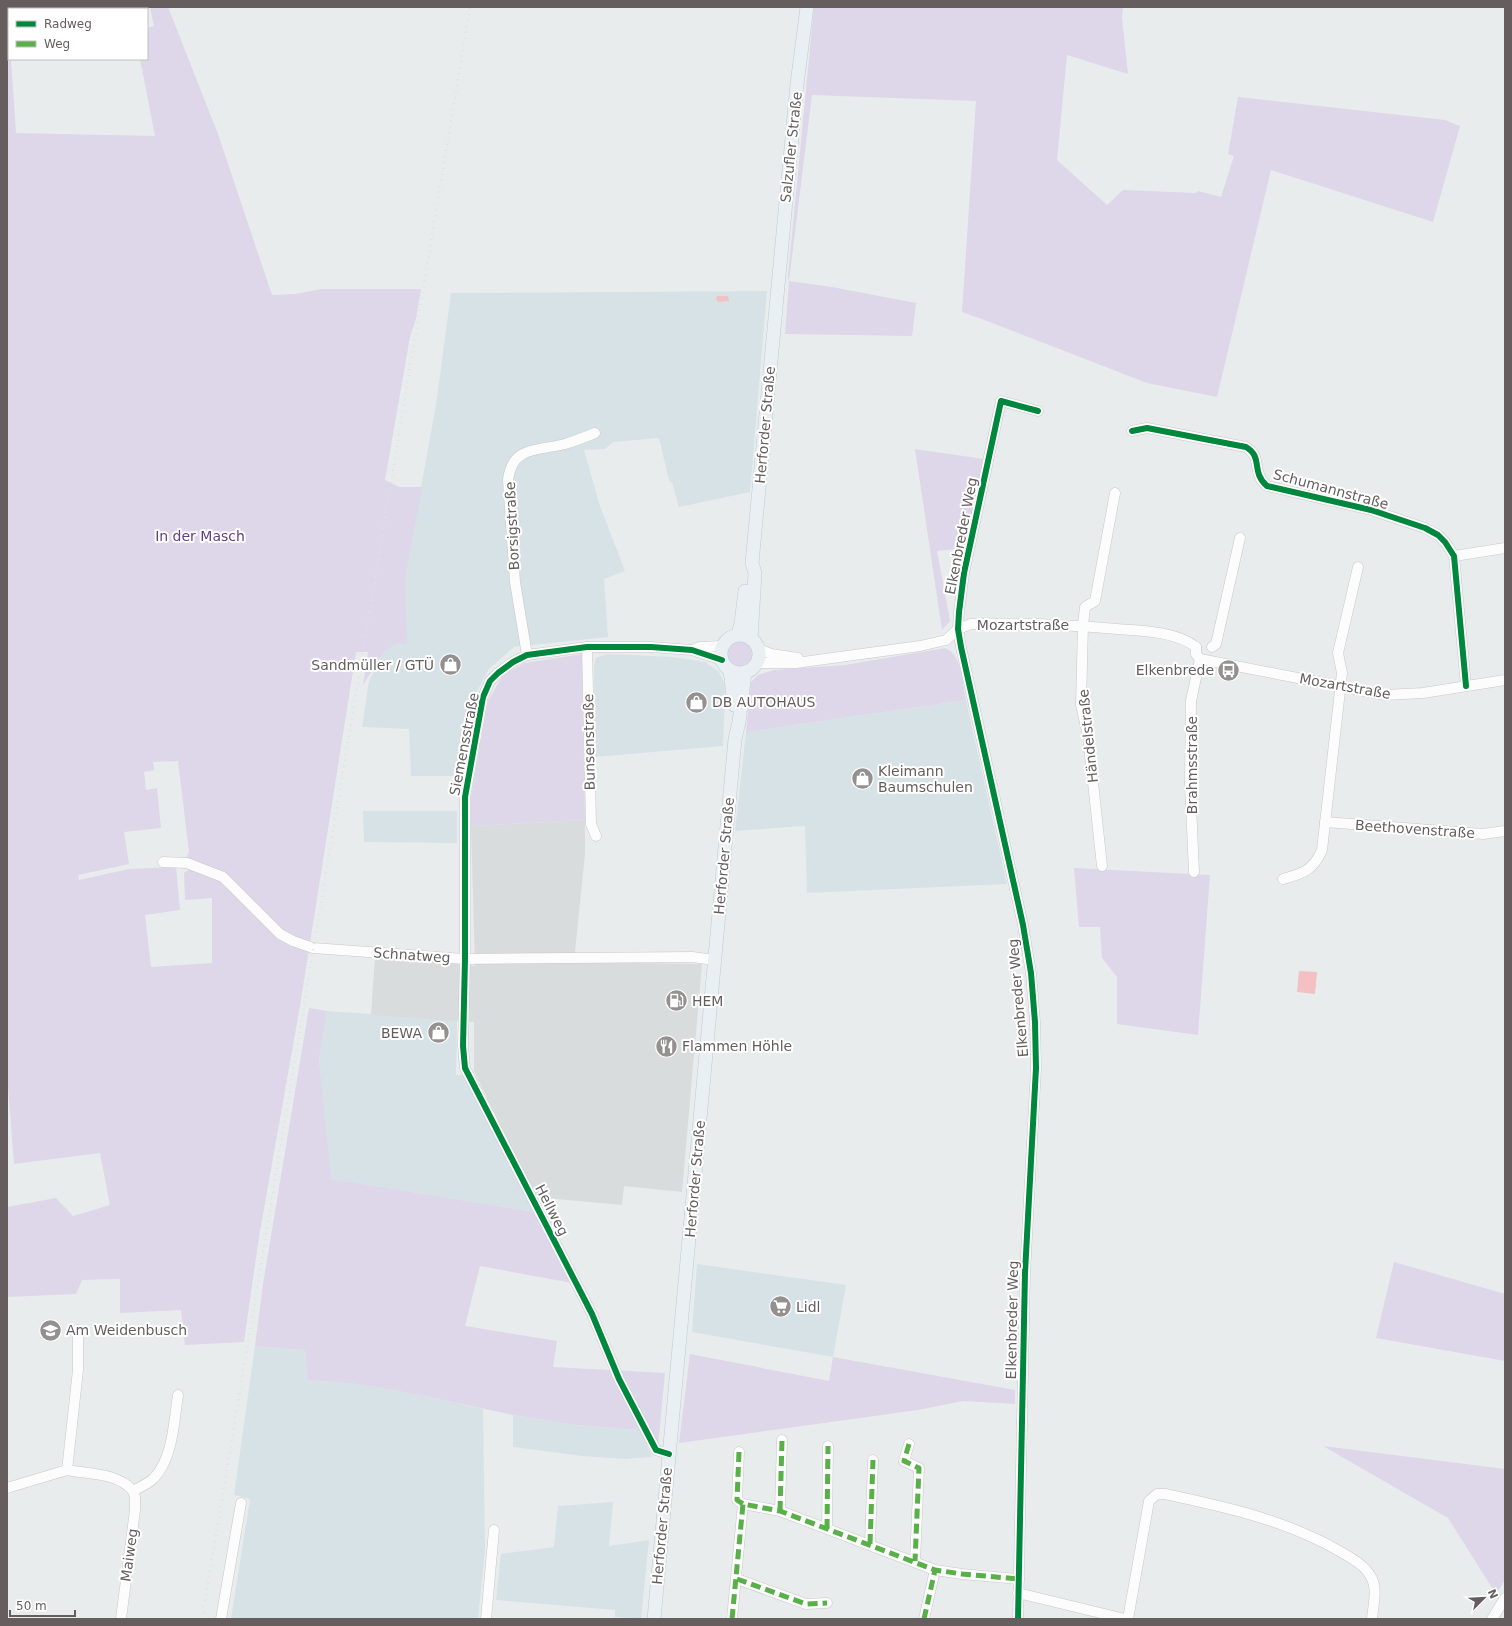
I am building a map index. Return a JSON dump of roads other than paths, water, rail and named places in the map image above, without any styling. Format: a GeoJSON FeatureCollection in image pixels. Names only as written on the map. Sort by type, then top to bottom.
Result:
{"type":"FeatureCollection","features":[{"type":"Feature","properties":{"kind":"main road","name":"Salzufler Straße"},"geometry":{"type":"LineString","coordinates":[[778,287],[807,7]]}},
{"type":"Feature","properties":{"kind":"main road","name":"Herforder Straße"},"geometry":{"type":"LineString","coordinates":[[751,638],[755,573],[752,563],[778,287]]}},
{"type":"Feature","properties":{"kind":"main road","name":"Herforder Straße"},"geometry":{"type":"LineString","coordinates":[[738,635],[741,623],[747,572],[752,563]]}},
{"type":"Feature","properties":{"kind":"main road"},"geometry":{"type":"LineString","coordinates":[[738,635],[751,638],[759,649],[757,663],[745,672],[735,672],[726,665],[723,646],[732,637],[738,635]]}},
{"type":"Feature","properties":{"kind":"main road","name":"Herforder Straße"},"geometry":{"type":"LineString","coordinates":[[726,665],[734,703],[733,721],[735,739]]}},
{"type":"Feature","properties":{"kind":"main road","name":"Herforder Straße"},"geometry":{"type":"LineString","coordinates":[[654,1619],[735,739],[739,722],[745,672]]}},
{"type":"Feature","properties":{"kind":"street","name":"Elkenbreder Weg"},"geometry":{"type":"LineString","coordinates":[[1018,1619],[1025,1273],[1036,1068],[1035,1022],[1031,973],[1023,925],[958,629],[964,573],[1001,402],[1038,411]]}},
{"type":"Feature","properties":{"kind":"street","name":"Schumannstraße"},"geometry":{"type":"LineString","coordinates":[[1132,431],[1147,428],[1246,447],[1252,450],[1257,459],[1260,480],[1267,486],[1371,510],[1425,528],[1438,535],[1445,542],[1454,556],[1466,686]]}},
{"type":"Feature","properties":{"kind":"street","name":"Borsigstraße"},"geometry":{"type":"LineString","coordinates":[[528,655],[515,582],[508,480],[510,468],[514,461],[529,450],[565,444],[595,433]]}},
{"type":"Feature","properties":{"kind":"street","name":"Händelstraße"},"geometry":{"type":"LineString","coordinates":[[1102,866],[1088,736],[1081,705],[1083,625],[1085,607],[1095,601],[1115,493]]}},
{"type":"Feature","properties":{"kind":"street"},"geometry":{"type":"LineString","coordinates":[[1196,647],[1196,654],[1205,659],[1212,647],[1216,644],[1240,538]]}},
{"type":"Feature","properties":{"kind":"street"},"geometry":{"type":"LineString","coordinates":[[1454,556],[1505,548]]}},
{"type":"Feature","properties":{"kind":"street"},"geometry":{"type":"LineString","coordinates":[[1283,879],[1303,873],[1317,862],[1322,850],[1342,673],[1338,653],[1358,566]]}},
{"type":"Feature","properties":{"kind":"street","name":"Mozartstraße"},"geometry":{"type":"LineString","coordinates":[[757,663],[796,663],[846,658],[920,646],[946,640],[958,629],[971,624],[988,623],[1083,625],[1149,632],[1183,639],[1196,647],[1203,644],[1212,647]]}},
{"type":"Feature","properties":{"kind":"street","name":"Siemensstraße"},"geometry":{"type":"LineString","coordinates":[[692,650],[699,647],[723,646]]}},
{"type":"Feature","properties":{"kind":"street","name":"Siemensstraße"},"geometry":{"type":"LineString","coordinates":[[465,959],[465,797],[483,697],[490,681],[513,662],[528,655],[587,647],[651,647],[692,650],[726,665]]}},
{"type":"Feature","properties":{"kind":"street","name":"Bunsenstraße"},"geometry":{"type":"LineString","coordinates":[[587,647],[591,824],[596,836]]}},
{"type":"Feature","properties":{"kind":"street","name":"Mozartstraße"},"geometry":{"type":"LineString","coordinates":[[759,649],[770,654],[796,657],[805,661]]}},
{"type":"Feature","properties":{"kind":"street","name":"Mozartstraße"},"geometry":{"type":"LineString","coordinates":[[1205,659],[1385,695],[1403,695],[1505,680]]}},
{"type":"Feature","properties":{"kind":"street","name":"Brahmsstraße"},"geometry":{"type":"LineString","coordinates":[[1194,872],[1190,783],[1191,701],[1205,659]]}},
{"type":"Feature","properties":{"kind":"street","name":"Beethovenstraße"},"geometry":{"type":"LineString","coordinates":[[1325,822],[1483,834],[1505,831]]}},
{"type":"Feature","properties":{"kind":"street","name":"Schnatweg"},"geometry":{"type":"LineString","coordinates":[[163,862],[187,863],[223,877],[280,934],[303,945],[314,948],[465,959],[668,957],[715,960]]}},
{"type":"Feature","properties":{"kind":"street","name":"Hellweg"},"geometry":{"type":"LineString","coordinates":[[465,959],[463,1046],[464,1068],[592,1314],[619,1379],[640,1422],[656,1450],[669,1454]]}},
{"type":"Feature","properties":{"kind":"street"},"geometry":{"type":"LineString","coordinates":[[67,1470],[78,1370],[78,1330]]}},
{"type":"Feature","properties":{"kind":"street"},"geometry":{"type":"LineString","coordinates":[[7,1488],[67,1470],[119,1480],[128,1485],[133,1491],[154,1478],[162,1465],[168,1451],[178,1395]]}},
{"type":"Feature","properties":{"kind":"street"},"geometry":{"type":"LineString","coordinates":[[780,1511],[782,1440]]}},
{"type":"Feature","properties":{"kind":"street"},"geometry":{"type":"LineString","coordinates":[[909,1444],[904,1462],[918,1468],[915,1561]]}},
{"type":"Feature","properties":{"kind":"street"},"geometry":{"type":"LineString","coordinates":[[827,1529],[828,1446]]}},
{"type":"Feature","properties":{"kind":"street"},"geometry":{"type":"LineString","coordinates":[[739,1452],[737,1500],[743,1504],[780,1511],[915,1561],[935,1570],[1019,1579]]}},
{"type":"Feature","properties":{"kind":"street"},"geometry":{"type":"LineString","coordinates":[[870,1544],[873,1460]]}},
{"type":"Feature","properties":{"kind":"street","name":"Maiweg"},"geometry":{"type":"LineString","coordinates":[[121,1619],[135,1510],[135,1497],[133,1491]]}},
{"type":"Feature","properties":{"kind":"street"},"geometry":{"type":"LineString","coordinates":[[1018,1593],[1126,1619],[1149,1501],[1157,1494],[1164,1494],[1252,1514],[1303,1532],[1349,1557],[1367,1572],[1374,1583],[1372,1619]]}},
{"type":"Feature","properties":{"kind":"street"},"geometry":{"type":"LineString","coordinates":[[220,1619],[241,1503]]}},
{"type":"Feature","properties":{"kind":"street"},"geometry":{"type":"LineString","coordinates":[[732,1619],[743,1504]]}},
{"type":"Feature","properties":{"kind":"street"},"geometry":{"type":"LineString","coordinates":[[486,1619],[494,1530]]}},
{"type":"Feature","properties":{"kind":"street"},"geometry":{"type":"LineString","coordinates":[[924,1619],[935,1570]]}},
{"type":"Feature","properties":{"kind":"street"},"geometry":{"type":"LineString","coordinates":[[737,1579],[806,1604],[827,1603]]}},
{"type":"Feature","properties":{"kind":"street"},"geometry":{"type":"LineString","coordinates":[[1492,1619],[1505,1598]]}},
{"type":"Feature","properties":{"kind":"railway"},"geometry":{"type":"LineString","coordinates":[[202,1619],[470,7]]}},
{"type":"Feature","properties":{"kind":"place","name":"Sandmüller / GTÜ"},"geometry":{"type":"Point","coordinates":[450,665]}},
{"type":"Feature","properties":{"kind":"place","name":"Elkenbrede"},"geometry":{"type":"Point","coordinates":[1229,670]}},
{"type":"Feature","properties":{"kind":"place","name":"DB AUTOHAUS"},"geometry":{"type":"Point","coordinates":[697,702]}},
{"type":"Feature","properties":{"kind":"place","name":"Kleimann Baumschulen"},"geometry":{"type":"Point","coordinates":[862,779]}},
{"type":"Feature","properties":{"kind":"place","name":"HEM"},"geometry":{"type":"Point","coordinates":[677,1001]}},
{"type":"Feature","properties":{"kind":"place","name":"BEWA"},"geometry":{"type":"Point","coordinates":[438,1033]}},
{"type":"Feature","properties":{"kind":"place","name":"Flammen Höhle"},"geometry":{"type":"Point","coordinates":[666,1046]}},
{"type":"Feature","properties":{"kind":"place","name":"Lidl"},"geometry":{"type":"Point","coordinates":[780,1307]}},
{"type":"Feature","properties":{"kind":"place","name":"Am Weidenbusch"},"geometry":{"type":"Point","coordinates":[50,1330]}},
{"type":"Feature","properties":{"kind":"park label","name":"In der Masch"},"geometry":{"type":"Point","coordinates":[200,536]}}]}
